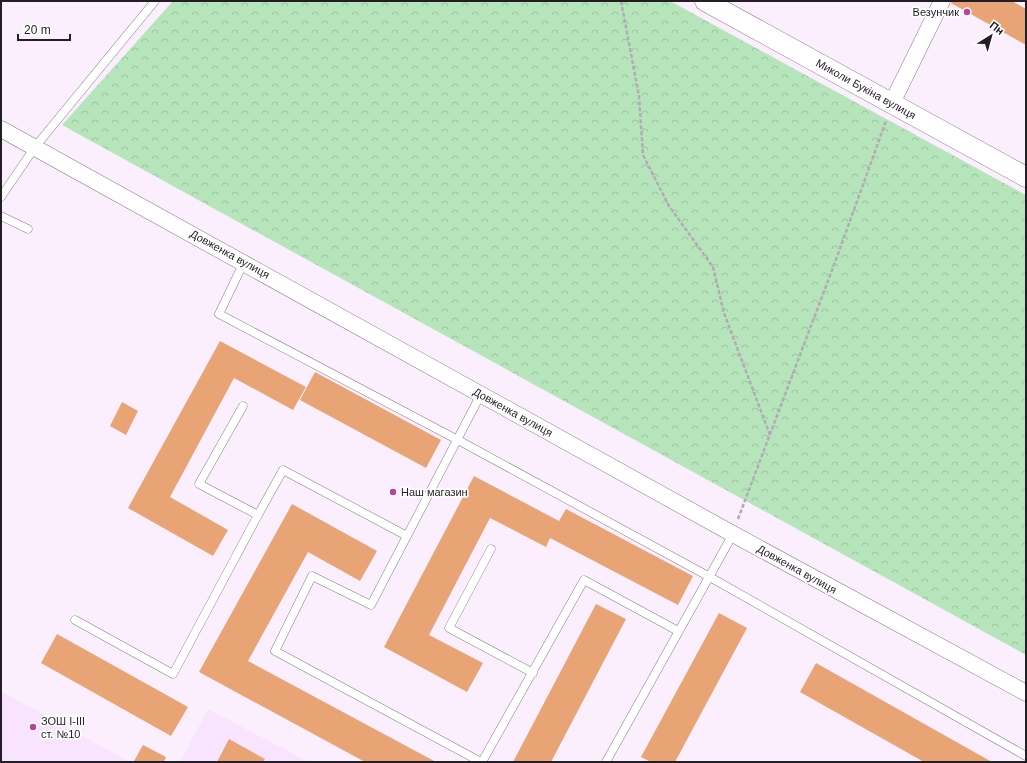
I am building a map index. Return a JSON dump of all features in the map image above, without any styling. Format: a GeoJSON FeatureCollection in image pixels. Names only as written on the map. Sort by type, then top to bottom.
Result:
{"type":"FeatureCollection","features":[{"type":"Feature","properties":{"kind":"street","name":"Миколи Букіна вулиця"},"geometry":{"type":"LineString","coordinates":[[705,1],[1026,177]]}},
{"type":"Feature","properties":{"kind":"street"},"geometry":{"type":"LineString","coordinates":[[892,103],[942,1]]}},
{"type":"Feature","properties":{"kind":"street","name":"Довженка вулиця"},"geometry":{"type":"LineString","coordinates":[[1,129],[244,262],[733,534],[1026,693]]}},
{"type":"Feature","properties":{"kind":"lane"},"geometry":{"type":"LineString","coordinates":[[1,197],[35,147],[155,1]]}},
{"type":"Feature","properties":{"kind":"lane"},"geometry":{"type":"LineString","coordinates":[[1,216],[28,229]]}},
{"type":"Feature","properties":{"kind":"lane"},"geometry":{"type":"LineString","coordinates":[[244,262],[219,314],[458,440],[708,576],[1026,756]]}},
{"type":"Feature","properties":{"kind":"lane"},"geometry":{"type":"LineString","coordinates":[[482,394],[370,605],[312,576],[275,651],[482,762],[584,580],[678,631]]}},
{"type":"Feature","properties":{"kind":"lane"},"geometry":{"type":"LineString","coordinates":[[243,406],[199,484],[258,515]]}},
{"type":"Feature","properties":{"kind":"lane"},"geometry":{"type":"LineString","coordinates":[[75,620],[172,674],[283,470],[407,536]]}},
{"type":"Feature","properties":{"kind":"lane"},"geometry":{"type":"LineString","coordinates":[[609,761],[708,576],[733,534]]}},
{"type":"Feature","properties":{"kind":"lane"},"geometry":{"type":"LineString","coordinates":[[491,549],[449,628],[533,673]]}},
{"type":"Feature","properties":{"kind":"path"},"geometry":{"type":"LineString","coordinates":[[621,1],[639,96],[643,155],[669,206],[713,267],[724,313],[770,435]]}},
{"type":"Feature","properties":{"kind":"path"},"geometry":{"type":"LineString","coordinates":[[733,534],[892,103]]}},
{"type":"Feature","properties":{"kind":"shaded area","name":"ЗОШ І-ІІІ ст. №10"},"geometry":{"type":"Polygon","coordinates":[[[1,691],[130,762],[1,762],[1,691]]]}},
{"type":"Feature","properties":{"kind":"shaded area"},"geometry":{"type":"Polygon","coordinates":[[[208,709],[309,762],[180,762],[208,709]]]}},
{"type":"Feature","properties":{"kind":"green space"},"geometry":{"type":"Polygon","coordinates":[[[173,1],[670,1],[1026,195],[1026,655],[62,125],[173,1]]]}},
{"type":"Feature","properties":{"kind":"building"},"geometry":{"type":"Polygon","coordinates":[[[952,1],[1012,1],[1026,9],[1026,45],[951,3],[952,1]]]}},
{"type":"Feature","properties":{"kind":"building"},"geometry":{"type":"Polygon","coordinates":[[[220,341],[306,387],[293,410],[234,378],[170,497],[228,530],[213,556],[128,508],[220,341]]]}},
{"type":"Feature","properties":{"kind":"building"},"geometry":{"type":"Polygon","coordinates":[[[315,372],[441,440],[426,468],[300,400],[315,372]]]}},
{"type":"Feature","properties":{"kind":"building"},"geometry":{"type":"Polygon","coordinates":[[[122,402],[138,411],[126,435],[110,426],[122,402]]]}},
{"type":"Feature","properties":{"kind":"building"},"geometry":{"type":"Polygon","coordinates":[[[474,476],[559,521],[566,509],[693,576],[678,605],[550,538],[546,547],[490,518],[429,635],[483,663],[467,692],[384,647],[474,476]]]}},
{"type":"Feature","properties":{"kind":"building"},"geometry":{"type":"Polygon","coordinates":[[[292,504],[377,551],[360,581],[308,552],[248,661],[436,762],[365,762],[199,672],[292,504]]]}},
{"type":"Feature","properties":{"kind":"building"},"geometry":{"type":"Polygon","coordinates":[[[596,604],[626,619],[551,762],[513,762],[596,604]]]}},
{"type":"Feature","properties":{"kind":"building"},"geometry":{"type":"Polygon","coordinates":[[[719,613],[747,628],[675,762],[651,762],[641,757],[719,613]]]}},
{"type":"Feature","properties":{"kind":"building"},"geometry":{"type":"Polygon","coordinates":[[[57,634],[188,707],[171,736],[41,663],[57,634]]]}},
{"type":"Feature","properties":{"kind":"building"},"geometry":{"type":"Polygon","coordinates":[[[816,663],[992,762],[924,762],[800,692],[816,663]]]}},
{"type":"Feature","properties":{"kind":"building"},"geometry":{"type":"Polygon","coordinates":[[[229,739],[265,759],[263,762],[217,762],[229,739]]]}},
{"type":"Feature","properties":{"kind":"building"},"geometry":{"type":"Polygon","coordinates":[[[143,745],[166,757],[164,762],[134,761],[143,745]]]}},
{"type":"Feature","properties":{"kind":"place","name":"Везунчик"},"geometry":{"type":"Point","coordinates":[967,12]}},
{"type":"Feature","properties":{"kind":"place","name":"Наш магазин"},"geometry":{"type":"Point","coordinates":[393,492]}},
{"type":"Feature","properties":{"kind":"place","name":"ЗОШ І-ІІІ ст. №10"},"geometry":{"type":"Point","coordinates":[33,727]}}]}
